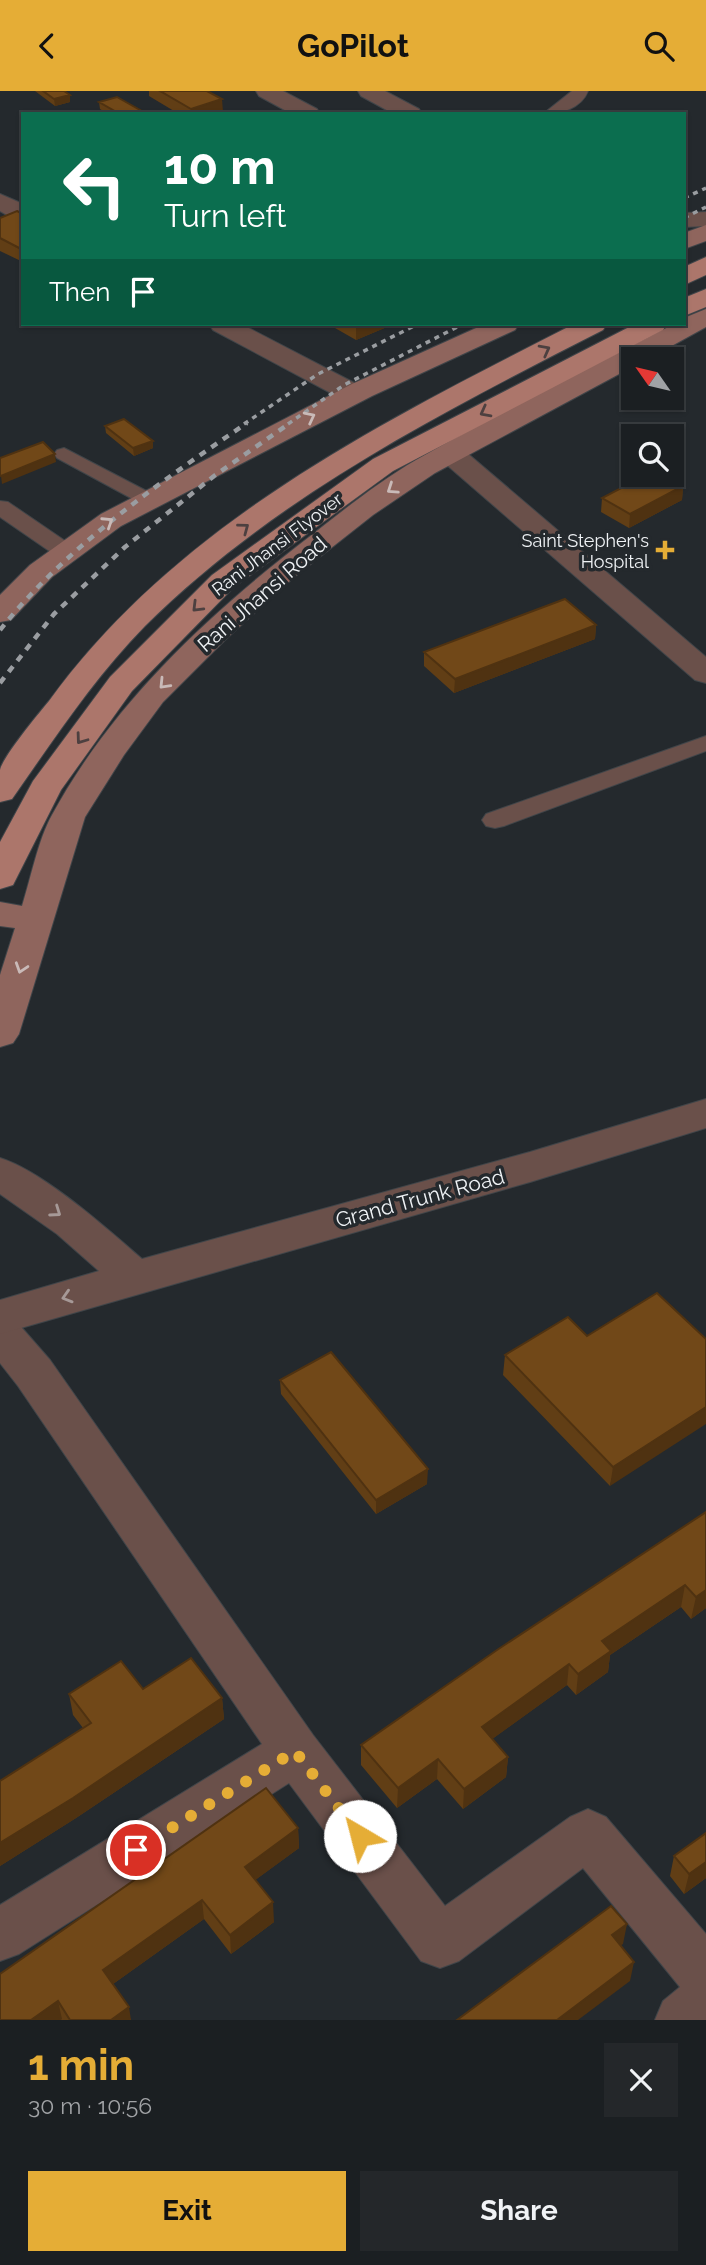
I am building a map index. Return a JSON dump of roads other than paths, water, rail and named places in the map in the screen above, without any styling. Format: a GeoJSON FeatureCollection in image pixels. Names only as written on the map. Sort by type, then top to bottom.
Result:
{"type":"FeatureCollection","features":[{"type":"Feature","properties":{"kind":"main road"},"geometry":{"type":"LineString","coordinates":[[686,240],[706,232]]}},
{"type":"Feature","properties":{"kind":"main road"},"geometry":{"type":"LineString","coordinates":[[686,276],[706,265]]}},
{"type":"Feature","properties":{"kind":"main road"},"geometry":{"type":"LineString","coordinates":[[686,307],[706,297]]}},
{"type":"Feature","properties":{"kind":"main road","name":"Rani Jhansi Road"},"geometry":{"type":"LineString","coordinates":[[0,1034],[68,817],[110,751],[152,695],[216,631],[282,572],[363,509],[450,453],[706,317]]}},
{"type":"Feature","properties":{"kind":"main road"},"geometry":{"type":"LineString","coordinates":[[0,613],[41,571],[111,520],[354,394],[502,326]]}},
{"type":"Feature","properties":{"kind":"main road","name":"Rani Jhansi Flyover"},"geometry":{"type":"LineString","coordinates":[[0,791],[86,672],[134,619],[190,569],[272,506],[353,452],[419,414],[590,326]]}},
{"type":"Feature","properties":{"kind":"main road","name":"Rani Jhansi Flyover"},"geometry":{"type":"LineString","coordinates":[[0,877],[46,788],[121,684],[223,581],[383,465],[650,326]]}},
{"type":"Feature","properties":{"kind":"main road"},"geometry":{"type":"LineString","coordinates":[[0,913],[37,920]]}},
{"type":"Feature","properties":{"kind":"street"},"geometry":{"type":"LineString","coordinates":[[267,91],[305,112]]}},
{"type":"Feature","properties":{"kind":"street"},"geometry":{"type":"LineString","coordinates":[[369,91],[407,112]]}},
{"type":"Feature","properties":{"kind":"street"},"geometry":{"type":"LineString","coordinates":[[686,220],[706,219]]}},
{"type":"Feature","properties":{"kind":"street"},"geometry":{"type":"LineString","coordinates":[[226,326],[354,394]]}},
{"type":"Feature","properties":{"kind":"street"},"geometry":{"type":"LineString","coordinates":[[450,453],[705,670]]}},
{"type":"Feature","properties":{"kind":"street","name":"Grand Trunk Road"},"geometry":{"type":"LineString","coordinates":[[0,1317],[132,1276],[581,1154],[706,1113]]}},
{"type":"Feature","properties":{"kind":"street"},"geometry":{"type":"LineString","coordinates":[[0,1174],[72,1223],[132,1276]]}},
{"type":"Feature","properties":{"kind":"street"},"geometry":{"type":"LineString","coordinates":[[0,1332],[34,1373],[295,1751],[440,1942],[588,1834],[706,1976]]}},
{"type":"Feature","properties":{"kind":"street"},"geometry":{"type":"LineString","coordinates":[[0,1935],[295,1751]]}},
{"type":"Feature","properties":{"kind":"street"},"geometry":{"type":"LineString","coordinates":[[682,2020],[706,2001]]}},
{"type":"Feature","properties":{"kind":"lane"},"geometry":{"type":"LineString","coordinates":[[554,112],[580,91]]}},
{"type":"Feature","properties":{"kind":"lane"},"geometry":{"type":"LineString","coordinates":[[64,453],[149,500]]}},
{"type":"Feature","properties":{"kind":"lane"},"geometry":{"type":"LineString","coordinates":[[0,507],[66,552]]}},
{"type":"Feature","properties":{"kind":"lane"},"geometry":{"type":"LineString","coordinates":[[495,820],[706,743]]}},
{"type":"Feature","properties":{"kind":"railway"},"geometry":{"type":"LineString","coordinates":[[686,197],[706,188]]}},
{"type":"Feature","properties":{"kind":"railway"},"geometry":{"type":"LineString","coordinates":[[686,217],[706,207]]}},
{"type":"Feature","properties":{"kind":"railway"},"geometry":{"type":"LineString","coordinates":[[244,424],[318,374],[414,326]]}},
{"type":"Feature","properties":{"kind":"railway"},"geometry":{"type":"LineString","coordinates":[[288,424],[344,385],[459,326]]}},
{"type":"Feature","properties":{"kind":"railway"},"geometry":{"type":"LineString","coordinates":[[0,630],[54,571],[116,517],[247,423]]}},
{"type":"Feature","properties":{"kind":"railway"},"geometry":{"type":"LineString","coordinates":[[0,683],[54,614],[125,547],[214,476],[290,423]]}},
{"type":"Feature","properties":{"kind":"place","name":"Saint Stephen's Hospital"},"geometry":{"type":"Point","coordinates":[665,550]}}]}
